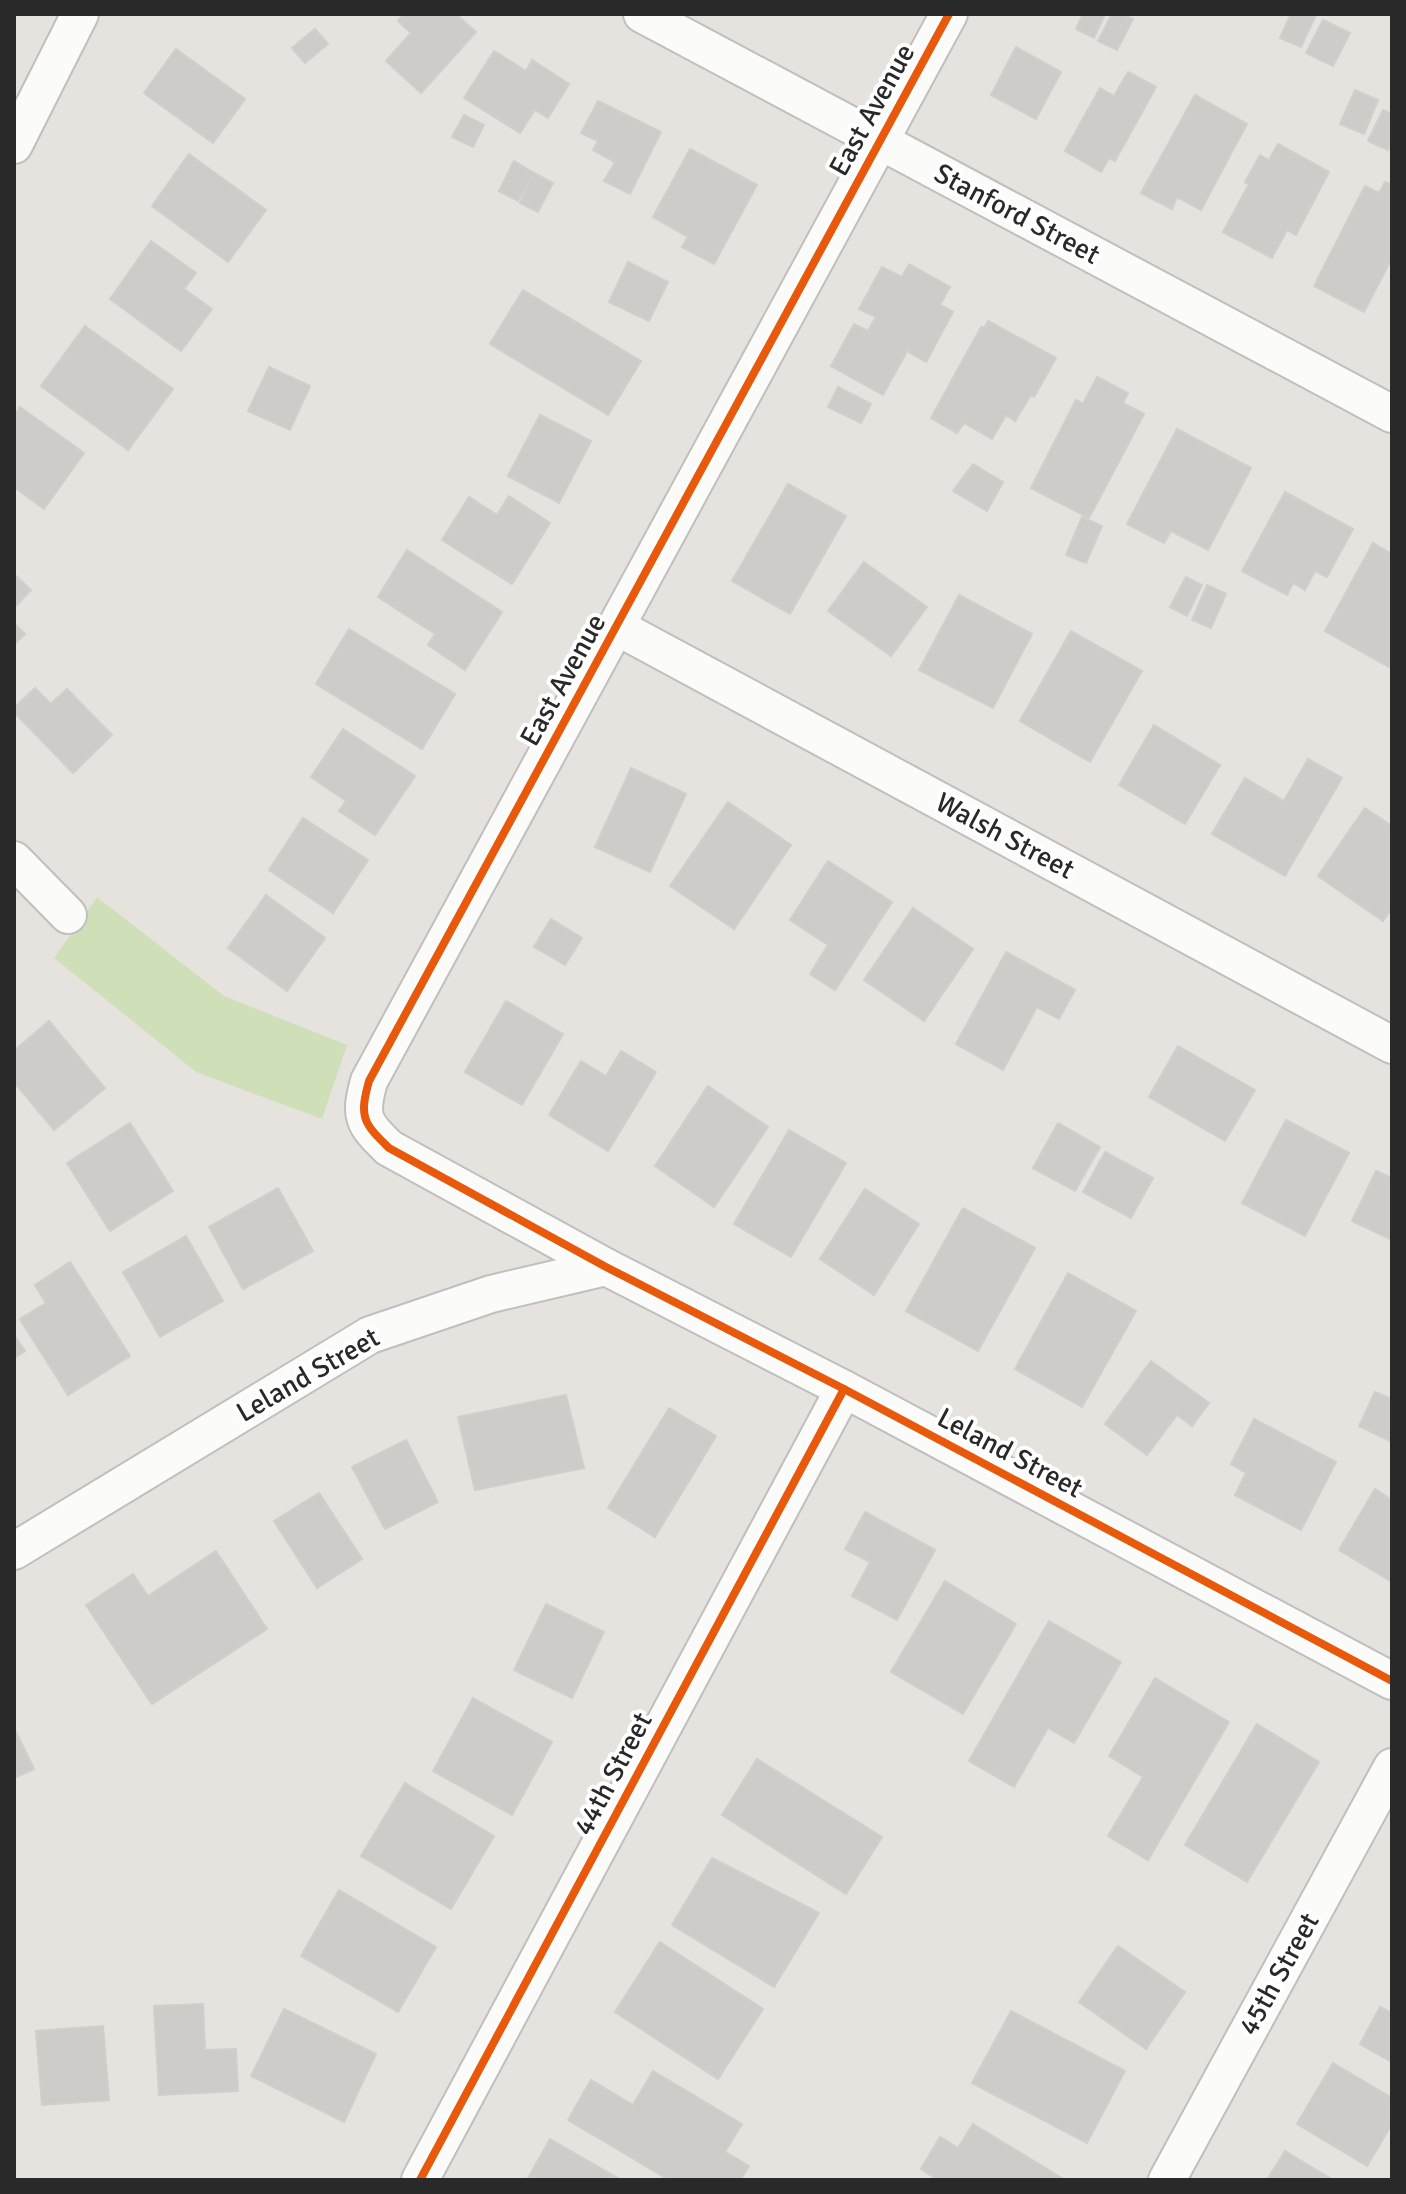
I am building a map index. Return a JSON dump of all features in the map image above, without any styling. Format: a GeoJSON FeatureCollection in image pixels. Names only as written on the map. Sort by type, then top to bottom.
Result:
{"type":"FeatureCollection","features":[{"type":"Feature","properties":{"kind":"street"},"geometry":{"type":"LineString","coordinates":[[14,145],[80,14]]}},
{"type":"Feature","properties":{"kind":"street","name":"Stanford Street"},"geometry":{"type":"LineString","coordinates":[[642,14],[1392,414]]}},
{"type":"Feature","properties":{"kind":"street","name":"East Avenue"},"geometry":{"type":"LineString","coordinates":[[606,1267],[389,1148],[370,1129],[362,1107],[369,1081],[949,14]]}},
{"type":"Feature","properties":{"kind":"street","name":"Walsh Street"},"geometry":{"type":"LineString","coordinates":[[617,627],[1392,1045]]}},
{"type":"Feature","properties":{"kind":"street"},"geometry":{"type":"LineString","coordinates":[[14,860],[68,915]]}},
{"type":"Feature","properties":{"kind":"street","name":"Leland Street"},"geometry":{"type":"LineString","coordinates":[[14,1551],[370,1335],[491,1294],[606,1267],[844,1389],[1392,1681]]}},
{"type":"Feature","properties":{"kind":"street","name":"44th Street"},"geometry":{"type":"LineString","coordinates":[[420,2180],[844,1389]]}},
{"type":"Feature","properties":{"kind":"street","name":"45th Street"},"geometry":{"type":"LineString","coordinates":[[1167,2180],[1392,1767]]}},
{"type":"Feature","properties":{"kind":"green space"},"geometry":{"type":"Polygon","coordinates":[[[97,897],[224,996],[347,1045],[322,1119],[196,1072],[54,958],[97,897]]]}},
{"type":"Feature","properties":{"kind":"building"},"geometry":{"type":"Polygon","coordinates":[[[404,14],[456,14],[476,32],[421,93],[386,61],[411,33],[398,21],[404,14]]]}},
{"type":"Feature","properties":{"kind":"building"},"geometry":{"type":"Polygon","coordinates":[[[1083,14],[1105,14],[1094,38],[1076,29],[1083,14]]]}},
{"type":"Feature","properties":{"kind":"building"},"geometry":{"type":"Polygon","coordinates":[[[1112,14],[1133,19],[1117,50],[1098,41],[1112,14]]]}},
{"type":"Feature","properties":{"kind":"building"},"geometry":{"type":"Polygon","coordinates":[[[1291,14],[1315,17],[1301,47],[1280,38],[1291,14]]]}},
{"type":"Feature","properties":{"kind":"building"},"geometry":{"type":"Polygon","coordinates":[[[1323,20],[1350,33],[1333,66],[1306,53],[1323,20]]]}},
{"type":"Feature","properties":{"kind":"building"},"geometry":{"type":"Polygon","coordinates":[[[315,29],[328,44],[305,63],[292,48],[315,29]]]}},
{"type":"Feature","properties":{"kind":"building"},"geometry":{"type":"Polygon","coordinates":[[[1016,47],[1061,72],[1036,119],[991,95],[1016,47]]]}},
{"type":"Feature","properties":{"kind":"building"},"geometry":{"type":"Polygon","coordinates":[[[176,49],[245,99],[213,143],[144,93],[176,49]]]}},
{"type":"Feature","properties":{"kind":"building"},"geometry":{"type":"Polygon","coordinates":[[[494,51],[526,71],[532,60],[569,84],[548,118],[535,110],[520,133],[464,98],[494,51]]]}},
{"type":"Feature","properties":{"kind":"building"},"geometry":{"type":"Polygon","coordinates":[[[1128,72],[1156,87],[1115,161],[1109,158],[1101,172],[1065,151],[1100,88],[1114,96],[1128,72]]]}},
{"type":"Feature","properties":{"kind":"building"},"geometry":{"type":"Polygon","coordinates":[[[1355,90],[1378,100],[1364,134],[1340,124],[1355,90]]]}},
{"type":"Feature","properties":{"kind":"building"},"geometry":{"type":"Polygon","coordinates":[[[1195,95],[1247,124],[1201,210],[1177,197],[1172,209],[1141,193],[1195,95]]]}},
{"type":"Feature","properties":{"kind":"building"},"geometry":{"type":"Polygon","coordinates":[[[598,101],[661,132],[630,194],[604,181],[615,162],[593,150],[598,141],[581,133],[598,101]]]}},
{"type":"Feature","properties":{"kind":"building"},"geometry":{"type":"Polygon","coordinates":[[[1383,110],[1392,114],[1392,142],[1388,150],[1368,141],[1383,110]]]}},
{"type":"Feature","properties":{"kind":"building"},"geometry":{"type":"Polygon","coordinates":[[[464,115],[484,125],[473,147],[452,137],[464,115]]]}},
{"type":"Feature","properties":{"kind":"building"},"geometry":{"type":"Polygon","coordinates":[[[1278,144],[1329,172],[1296,235],[1287,230],[1272,258],[1223,232],[1249,184],[1245,182],[1260,155],[1269,160],[1278,144]]]}},
{"type":"Feature","properties":{"kind":"building"},"geometry":{"type":"Polygon","coordinates":[[[690,149],[757,185],[714,264],[682,247],[688,237],[653,217],[690,149]]]}},
{"type":"Feature","properties":{"kind":"building"},"geometry":{"type":"Polygon","coordinates":[[[189,154],[266,210],[228,262],[152,206],[189,154]]]}},
{"type":"Feature","properties":{"kind":"building"},"geometry":{"type":"Polygon","coordinates":[[[514,161],[534,173],[518,201],[499,191],[514,161]]]}},
{"type":"Feature","properties":{"kind":"building"},"geometry":{"type":"Polygon","coordinates":[[[534,173],[553,183],[538,212],[520,203],[534,173]]]}},
{"type":"Feature","properties":{"kind":"building"},"geometry":{"type":"Polygon","coordinates":[[[1385,182],[1392,185],[1392,258],[1364,312],[1314,286],[1365,186],[1379,193],[1385,182]]]}},
{"type":"Feature","properties":{"kind":"building"},"geometry":{"type":"Polygon","coordinates":[[[151,241],[196,273],[184,289],[212,309],[181,351],[110,299],[151,241]]]}},
{"type":"Feature","properties":{"kind":"building"},"geometry":{"type":"Polygon","coordinates":[[[628,262],[668,282],[649,321],[609,302],[628,262]]]}},
{"type":"Feature","properties":{"kind":"building"},"geometry":{"type":"Polygon","coordinates":[[[909,264],[950,287],[940,305],[953,312],[926,362],[907,351],[883,395],[831,366],[854,324],[868,331],[876,317],[859,309],[882,267],[902,277],[909,264]]]}},
{"type":"Feature","properties":{"kind":"building"},"geometry":{"type":"Polygon","coordinates":[[[523,290],[641,361],[608,415],[490,344],[523,290]]]}},
{"type":"Feature","properties":{"kind":"building"},"geometry":{"type":"Polygon","coordinates":[[[988,321],[1056,358],[1034,397],[1031,395],[1015,421],[1006,415],[992,439],[964,423],[957,433],[931,418],[981,327],[984,328],[988,321]]]}},
{"type":"Feature","properties":{"kind":"building"},"geometry":{"type":"Polygon","coordinates":[[[85,326],[173,389],[128,450],[41,386],[85,326]]]}},
{"type":"Feature","properties":{"kind":"building"},"geometry":{"type":"Polygon","coordinates":[[[269,367],[310,386],[290,430],[248,411],[269,367]]]}},
{"type":"Feature","properties":{"kind":"building"},"geometry":{"type":"Polygon","coordinates":[[[1097,377],[1128,393],[1123,403],[1144,414],[1089,518],[1031,488],[1076,400],[1083,404],[1097,377]]]}},
{"type":"Feature","properties":{"kind":"building"},"geometry":{"type":"Polygon","coordinates":[[[838,387],[871,404],[861,423],[828,407],[838,387]]]}},
{"type":"Feature","properties":{"kind":"building"},"geometry":{"type":"Polygon","coordinates":[[[20,407],[84,453],[44,509],[14,487],[14,416],[20,407]]]}},
{"type":"Feature","properties":{"kind":"building"},"geometry":{"type":"Polygon","coordinates":[[[540,415],[591,441],[559,503],[508,476],[540,415]]]}},
{"type":"Feature","properties":{"kind":"building"},"geometry":{"type":"Polygon","coordinates":[[[1177,429],[1251,468],[1208,550],[1171,531],[1164,543],[1127,524],[1177,429]]]}},
{"type":"Feature","properties":{"kind":"building"},"geometry":{"type":"Polygon","coordinates":[[[973,464],[1003,482],[987,511],[953,491],[973,464]]]}},
{"type":"Feature","properties":{"kind":"building"},"geometry":{"type":"Polygon","coordinates":[[[788,484],[846,516],[790,614],[732,581],[788,484]]]}},
{"type":"Feature","properties":{"kind":"building"},"geometry":{"type":"Polygon","coordinates":[[[1285,492],[1353,529],[1327,577],[1315,571],[1305,590],[1293,583],[1287,595],[1242,571],[1285,492]]]}},
{"type":"Feature","properties":{"kind":"building"},"geometry":{"type":"Polygon","coordinates":[[[509,496],[550,523],[512,584],[442,540],[469,497],[497,515],[509,496]]]}},
{"type":"Feature","properties":{"kind":"building"},"geometry":{"type":"Polygon","coordinates":[[[1082,517],[1102,526],[1086,563],[1066,555],[1082,517]]]}},
{"type":"Feature","properties":{"kind":"building"},"geometry":{"type":"Polygon","coordinates":[[[1373,543],[1392,554],[1392,661],[1389,667],[1325,631],[1373,543]]]}},
{"type":"Feature","properties":{"kind":"building"},"geometry":{"type":"Polygon","coordinates":[[[407,550],[502,612],[465,670],[428,645],[435,634],[378,597],[407,550]]]}},
{"type":"Feature","properties":{"kind":"building"},"geometry":{"type":"Polygon","coordinates":[[[864,562],[927,607],[891,656],[828,611],[864,562]]]}},
{"type":"Feature","properties":{"kind":"building"},"geometry":{"type":"Polygon","coordinates":[[[14,574],[31,590],[14,608],[14,574]]]}},
{"type":"Feature","properties":{"kind":"building"},"geometry":{"type":"Polygon","coordinates":[[[1186,577],[1202,585],[1187,616],[1170,607],[1186,577]]]}},
{"type":"Feature","properties":{"kind":"building"},"geometry":{"type":"Polygon","coordinates":[[[1207,585],[1226,594],[1211,628],[1192,620],[1207,585]]]}},
{"type":"Feature","properties":{"kind":"building"},"geometry":{"type":"Polygon","coordinates":[[[959,595],[1032,634],[993,708],[919,670],[959,595]]]}},
{"type":"Feature","properties":{"kind":"building"},"geometry":{"type":"Polygon","coordinates":[[[14,623],[25,634],[14,645],[14,623]]]}},
{"type":"Feature","properties":{"kind":"building"},"geometry":{"type":"Polygon","coordinates":[[[349,629],[455,694],[422,749],[316,684],[349,629]]]}},
{"type":"Feature","properties":{"kind":"building"},"geometry":{"type":"Polygon","coordinates":[[[1071,631],[1142,671],[1090,762],[1020,721],[1071,631]]]}},
{"type":"Feature","properties":{"kind":"building"},"geometry":{"type":"Polygon","coordinates":[[[35,688],[51,704],[67,689],[112,735],[73,773],[14,712],[14,708],[35,688]]]}},
{"type":"Feature","properties":{"kind":"building"},"geometry":{"type":"Polygon","coordinates":[[[1154,725],[1220,765],[1185,824],[1119,785],[1154,725]]]}},
{"type":"Feature","properties":{"kind":"building"},"geometry":{"type":"Polygon","coordinates":[[[343,729],[415,776],[375,835],[339,811],[346,801],[311,777],[343,729]]]}},
{"type":"Feature","properties":{"kind":"building"},"geometry":{"type":"Polygon","coordinates":[[[1308,759],[1342,778],[1285,876],[1212,834],[1245,778],[1284,801],[1308,759]]]}},
{"type":"Feature","properties":{"kind":"building"},"geometry":{"type":"Polygon","coordinates":[[[631,768],[686,794],[650,872],[595,847],[631,768]]]}},
{"type":"Feature","properties":{"kind":"building"},"geometry":{"type":"Polygon","coordinates":[[[728,802],[791,845],[734,929],[670,886],[728,802]]]}},
{"type":"Feature","properties":{"kind":"building"},"geometry":{"type":"Polygon","coordinates":[[[1365,808],[1392,826],[1392,908],[1383,921],[1318,876],[1365,808]]]}},
{"type":"Feature","properties":{"kind":"building"},"geometry":{"type":"Polygon","coordinates":[[[303,818],[368,860],[333,913],[269,870],[303,818]]]}},
{"type":"Feature","properties":{"kind":"building"},"geometry":{"type":"Polygon","coordinates":[[[828,861],[892,902],[835,990],[810,974],[828,945],[790,920],[828,861]]]}},
{"type":"Feature","properties":{"kind":"building"},"geometry":{"type":"Polygon","coordinates":[[[266,895],[325,938],[287,991],[228,948],[266,895]]]}},
{"type":"Feature","properties":{"kind":"building"},"geometry":{"type":"Polygon","coordinates":[[[913,908],[973,949],[924,1021],[864,980],[913,908]]]}},
{"type":"Feature","properties":{"kind":"building"},"geometry":{"type":"Polygon","coordinates":[[[551,919],[582,938],[565,965],[534,947],[551,919]]]}},
{"type":"Feature","properties":{"kind":"building"},"geometry":{"type":"Polygon","coordinates":[[[1006,952],[1075,990],[1059,1019],[1037,1007],[1003,1070],[956,1044],[1006,952]]]}},
{"type":"Feature","properties":{"kind":"building"},"geometry":{"type":"Polygon","coordinates":[[[506,1001],[563,1034],[522,1105],[465,1072],[506,1001]]]}},
{"type":"Feature","properties":{"kind":"building"},"geometry":{"type":"Polygon","coordinates":[[[49,1021],[105,1088],[54,1130],[14,1082],[14,1051],[49,1021]]]}},
{"type":"Feature","properties":{"kind":"building"},"geometry":{"type":"Polygon","coordinates":[[[1178,1046],[1255,1090],[1225,1141],[1149,1097],[1178,1046]]]}},
{"type":"Feature","properties":{"kind":"building"},"geometry":{"type":"Polygon","coordinates":[[[621,1051],[656,1072],[608,1151],[549,1115],[581,1061],[606,1076],[621,1051]]]}},
{"type":"Feature","properties":{"kind":"building"},"geometry":{"type":"Polygon","coordinates":[[[708,1086],[768,1127],[714,1207],[655,1166],[708,1086]]]}},
{"type":"Feature","properties":{"kind":"building"},"geometry":{"type":"Polygon","coordinates":[[[1286,1120],[1349,1153],[1305,1236],[1242,1203],[1286,1120]]]}},
{"type":"Feature","properties":{"kind":"building"},"geometry":{"type":"Polygon","coordinates":[[[130,1123],[173,1191],[110,1231],[67,1163],[130,1123]]]}},
{"type":"Feature","properties":{"kind":"building"},"geometry":{"type":"Polygon","coordinates":[[[1058,1123],[1100,1147],[1075,1191],[1033,1168],[1058,1123]]]}},
{"type":"Feature","properties":{"kind":"building"},"geometry":{"type":"Polygon","coordinates":[[[789,1130],[846,1163],[791,1257],[734,1224],[789,1130]]]}},
{"type":"Feature","properties":{"kind":"building"},"geometry":{"type":"Polygon","coordinates":[[[1105,1152],[1153,1178],[1131,1218],[1083,1192],[1105,1152]]]}},
{"type":"Feature","properties":{"kind":"building"},"geometry":{"type":"Polygon","coordinates":[[[1376,1171],[1392,1178],[1392,1240],[1352,1221],[1376,1171]]]}},
{"type":"Feature","properties":{"kind":"building"},"geometry":{"type":"Polygon","coordinates":[[[278,1188],[313,1251],[243,1289],[209,1227],[278,1188]]]}},
{"type":"Feature","properties":{"kind":"building"},"geometry":{"type":"Polygon","coordinates":[[[865,1189],[919,1224],[874,1295],[820,1259],[865,1189]]]}},
{"type":"Feature","properties":{"kind":"building"},"geometry":{"type":"Polygon","coordinates":[[[963,1208],[1035,1248],[978,1351],[906,1311],[963,1208]]]}},
{"type":"Feature","properties":{"kind":"building"},"geometry":{"type":"Polygon","coordinates":[[[186,1236],[223,1301],[160,1337],[123,1272],[186,1236]]]}},
{"type":"Feature","properties":{"kind":"building"},"geometry":{"type":"Polygon","coordinates":[[[70,1262],[130,1356],[68,1395],[20,1319],[46,1303],[35,1285],[70,1262]]]}},
{"type":"Feature","properties":{"kind":"building"},"geometry":{"type":"Polygon","coordinates":[[[1068,1273],[1136,1311],[1082,1407],[1015,1369],[1068,1273]]]}},
{"type":"Feature","properties":{"kind":"building"},"geometry":{"type":"Polygon","coordinates":[[[14,1335],[25,1351],[14,1358],[14,1335]]]}},
{"type":"Feature","properties":{"kind":"building"},"geometry":{"type":"Polygon","coordinates":[[[1151,1361],[1209,1403],[1192,1426],[1177,1415],[1147,1455],[1105,1424],[1151,1361]]]}},
{"type":"Feature","properties":{"kind":"building"},"geometry":{"type":"Polygon","coordinates":[[[1375,1392],[1392,1399],[1392,1442],[1359,1426],[1375,1392]]]}},
{"type":"Feature","properties":{"kind":"building"},"geometry":{"type":"Polygon","coordinates":[[[566,1395],[584,1468],[475,1490],[458,1417],[566,1395]]]}},
{"type":"Feature","properties":{"kind":"building"},"geometry":{"type":"Polygon","coordinates":[[[669,1408],[716,1436],[655,1537],[608,1508],[669,1408]]]}},
{"type":"Feature","properties":{"kind":"building"},"geometry":{"type":"Polygon","coordinates":[[[1254,1419],[1336,1462],[1301,1530],[1235,1495],[1246,1473],[1231,1464],[1254,1419]]]}},
{"type":"Feature","properties":{"kind":"building"},"geometry":{"type":"Polygon","coordinates":[[[406,1440],[438,1502],[385,1529],[352,1467],[406,1440]]]}},
{"type":"Feature","properties":{"kind":"building"},"geometry":{"type":"Polygon","coordinates":[[[1375,1489],[1392,1500],[1392,1582],[1339,1550],[1375,1489]]]}},
{"type":"Feature","properties":{"kind":"building"},"geometry":{"type":"Polygon","coordinates":[[[319,1493],[362,1559],[317,1588],[274,1521],[319,1493]]]}},
{"type":"Feature","properties":{"kind":"building"},"geometry":{"type":"Polygon","coordinates":[[[865,1512],[935,1550],[897,1620],[852,1596],[870,1562],[845,1549],[865,1512]]]}},
{"type":"Feature","properties":{"kind":"building"},"geometry":{"type":"Polygon","coordinates":[[[216,1551],[267,1629],[152,1704],[86,1605],[133,1574],[148,1596],[216,1551]]]}},
{"type":"Feature","properties":{"kind":"building"},"geometry":{"type":"Polygon","coordinates":[[[945,1581],[1016,1624],[963,1714],[891,1672],[945,1581]]]}},
{"type":"Feature","properties":{"kind":"building"},"geometry":{"type":"Polygon","coordinates":[[[546,1604],[604,1632],[572,1698],[514,1670],[546,1604]]]}},
{"type":"Feature","properties":{"kind":"building"},"geometry":{"type":"Polygon","coordinates":[[[1049,1621],[1121,1662],[1074,1743],[1048,1728],[1014,1787],[969,1761],[1049,1621]]]}},
{"type":"Feature","properties":{"kind":"building"},"geometry":{"type":"Polygon","coordinates":[[[1155,1678],[1229,1722],[1148,1860],[1108,1836],[1143,1777],[1109,1756],[1155,1678]]]}},
{"type":"Feature","properties":{"kind":"building"},"geometry":{"type":"Polygon","coordinates":[[[473,1698],[552,1742],[512,1815],[433,1771],[473,1698]]]}},
{"type":"Feature","properties":{"kind":"building"},"geometry":{"type":"Polygon","coordinates":[[[1257,1724],[1319,1762],[1247,1882],[1185,1845],[1257,1724]]]}},
{"type":"Feature","properties":{"kind":"building"},"geometry":{"type":"Polygon","coordinates":[[[14,1728],[34,1769],[14,1778],[14,1728]]]}},
{"type":"Feature","properties":{"kind":"building"},"geometry":{"type":"Polygon","coordinates":[[[757,1759],[882,1837],[846,1894],[722,1815],[757,1759]]]}},
{"type":"Feature","properties":{"kind":"building"},"geometry":{"type":"Polygon","coordinates":[[[405,1783],[494,1836],[451,1909],[361,1856],[405,1783]]]}},
{"type":"Feature","properties":{"kind":"building"},"geometry":{"type":"Polygon","coordinates":[[[712,1858],[819,1913],[774,1987],[672,1925],[712,1858]]]}},
{"type":"Feature","properties":{"kind":"building"},"geometry":{"type":"Polygon","coordinates":[[[339,1890],[436,1947],[398,2012],[301,1956],[339,1890]]]}},
{"type":"Feature","properties":{"kind":"building"},"geometry":{"type":"Polygon","coordinates":[[[660,1942],[763,2009],[718,2079],[615,2012],[660,1942]]]}},
{"type":"Feature","properties":{"kind":"building"},"geometry":{"type":"Polygon","coordinates":[[[1118,1946],[1185,1992],[1146,2049],[1079,2002],[1118,1946]]]}},
{"type":"Feature","properties":{"kind":"building"},"geometry":{"type":"Polygon","coordinates":[[[203,2004],[205,2050],[236,2049],[238,2091],[159,2095],[154,2006],[203,2004]]]}},
{"type":"Feature","properties":{"kind":"building"},"geometry":{"type":"Polygon","coordinates":[[[1380,2007],[1392,2013],[1392,2062],[1360,2044],[1380,2007]]]}},
{"type":"Feature","properties":{"kind":"building"},"geometry":{"type":"Polygon","coordinates":[[[284,2009],[376,2054],[344,2122],[251,2076],[284,2009]]]}},
{"type":"Feature","properties":{"kind":"building"},"geometry":{"type":"Polygon","coordinates":[[[1011,2011],[1125,2071],[1087,2143],[972,2083],[1011,2011]]]}},
{"type":"Feature","properties":{"kind":"building"},"geometry":{"type":"Polygon","coordinates":[[[103,2026],[109,2100],[42,2105],[36,2031],[103,2026]]]}},
{"type":"Feature","properties":{"kind":"building"},"geometry":{"type":"Polygon","coordinates":[[[1333,2063],[1392,2098],[1392,2124],[1367,2166],[1297,2124],[1333,2063]]]}},
{"type":"Feature","properties":{"kind":"building"},"geometry":{"type":"Polygon","coordinates":[[[653,2071],[742,2124],[725,2152],[749,2166],[740,2180],[669,2180],[568,2120],[591,2080],[633,2105],[653,2071]]]}},
{"type":"Feature","properties":{"kind":"building"},"geometry":{"type":"Polygon","coordinates":[[[973,2124],[1065,2180],[938,2180],[921,2169],[940,2137],[958,2148],[973,2124]]]}},
{"type":"Feature","properties":{"kind":"building"},"geometry":{"type":"Polygon","coordinates":[[[550,2139],[621,2180],[527,2180],[550,2139]]]}},
{"type":"Feature","properties":{"kind":"building"},"geometry":{"type":"Polygon","coordinates":[[[1285,2151],[1333,2180],[1267,2180],[1285,2151]]]}},
{"type":"Feature","properties":{"kind":"cycle path"},"geometry":{"type":"LineString","coordinates":[[949,14],[369,1081],[364,1103],[366,1119],[389,1148],[606,1267],[844,1389],[1392,1681]]}},
{"type":"Feature","properties":{"kind":"cycle path"},"geometry":{"type":"LineString","coordinates":[[420,2180],[844,1389]]}}]}
